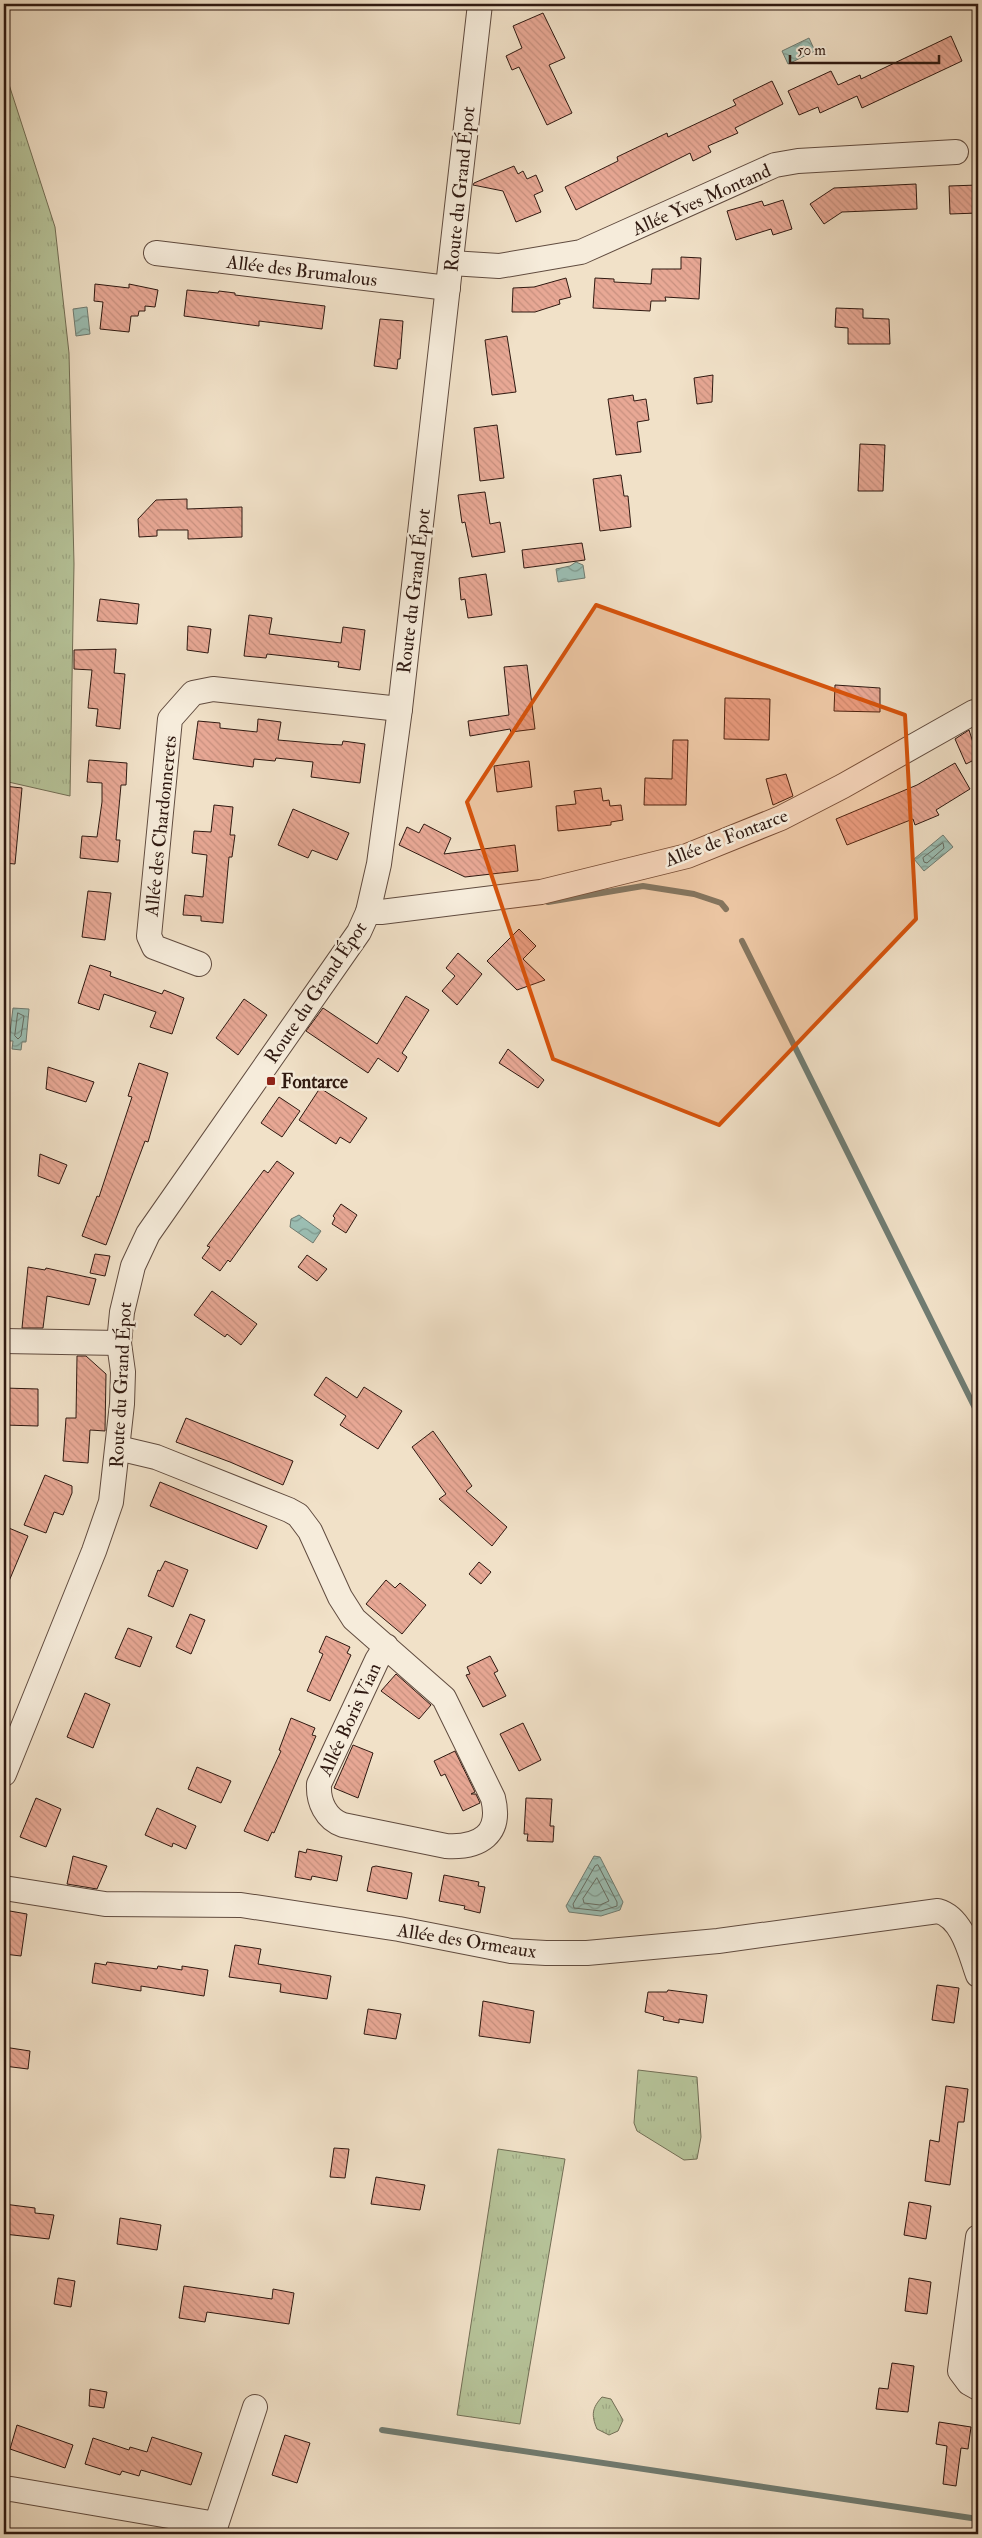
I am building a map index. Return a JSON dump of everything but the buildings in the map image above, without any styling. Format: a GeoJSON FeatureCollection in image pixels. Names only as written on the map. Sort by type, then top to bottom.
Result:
{"type":"FeatureCollection","features":[{"type":"Feature","properties":{"kind":"street","name":"Route du Grand Épot"},"geometry":{"type":"LineString","coordinates":[[4,1774],[97,1542],[111,1502],[118,1448],[124,1372],[119,1343],[126,1290],[133,1266],[148,1234],[359,932],[368,912],[379,864],[400,709],[480,4]]}},
{"type":"Feature","properties":{"kind":"street","name":"Allée Yves Montand"},"geometry":{"type":"LineString","coordinates":[[451,263],[499,266],[581,252],[775,165],[808,160],[956,152]]}},
{"type":"Feature","properties":{"kind":"street","name":"Allée des Brumalous"},"geometry":{"type":"LineString","coordinates":[[156,253],[448,288]]}},
{"type":"Feature","properties":{"kind":"street","name":"Allée des Chardonnerets"},"geometry":{"type":"LineString","coordinates":[[199,964],[154,946],[149,936],[170,719],[193,693],[213,689],[400,709]]}},
{"type":"Feature","properties":{"kind":"street","name":"Allée de Fontarce"},"geometry":{"type":"LineString","coordinates":[[368,912],[541,892],[687,856],[789,813],[844,786],[974,712]]}},
{"type":"Feature","properties":{"kind":"street"},"geometry":{"type":"LineString","coordinates":[[4,1340],[119,1343]]}},
{"type":"Feature","properties":{"kind":"street","name":"Allée Boris Vian"},"geometry":{"type":"LineString","coordinates":[[118,1448],[156,1457],[298,1515],[310,1531],[348,1611],[444,1698],[493,1798],[496,1818],[489,1832],[477,1842],[462,1846],[446,1846],[343,1825],[336,1823],[325,1811],[319,1793],[319,1784],[377,1660],[386,1646]]}},
{"type":"Feature","properties":{"kind":"street","name":"Allée des Ormeaux"},"geometry":{"type":"LineString","coordinates":[[4,1888],[105,1904],[241,1905],[399,1929],[511,1951],[546,1953],[587,1953],[718,1941],[930,1911],[946,1913],[957,1924],[978,1975]]}},
{"type":"Feature","properties":{"kind":"street"},"geometry":{"type":"LineString","coordinates":[[978,2237],[960,2371],[969,2383],[978,2388]]}},
{"type":"Feature","properties":{"kind":"street"},"geometry":{"type":"LineString","coordinates":[[4,2490],[11,2489],[215,2529],[254,2407]]}},
{"type":"Feature","properties":{"kind":"highlighted area"},"geometry":{"type":"Polygon","coordinates":[[[596,605],[905,715],[916,919],[719,1125],[553,1059],[467,802],[596,605]]]}},
{"type":"Feature","properties":{"kind":"green space"},"geometry":{"type":"Polygon","coordinates":[[[4,69],[55,227],[69,353],[74,564],[70,796],[4,781],[4,69]]]}},
{"type":"Feature","properties":{"kind":"green space"},"geometry":{"type":"Polygon","coordinates":[[[638,2070],[697,2077],[701,2137],[697,2159],[684,2160],[637,2131],[634,2123],[638,2070]]]}},
{"type":"Feature","properties":{"kind":"green space"},"geometry":{"type":"Polygon","coordinates":[[[498,2149],[565,2159],[520,2424],[457,2415],[498,2149]]]}},
{"type":"Feature","properties":{"kind":"green space"},"geometry":{"type":"Polygon","coordinates":[[[602,2397],[611,2399],[623,2420],[618,2431],[609,2435],[597,2429],[594,2420],[594,2408],[602,2397]]]}},
{"type":"Feature","properties":{"kind":"water"},"geometry":{"type":"Polygon","coordinates":[[[809,38],[815,51],[788,64],[782,51],[809,38]]]}},
{"type":"Feature","properties":{"kind":"water"},"geometry":{"type":"Polygon","coordinates":[[[87,307],[90,334],[76,336],[73,309],[87,307]]]}},
{"type":"Feature","properties":{"kind":"water"},"geometry":{"type":"Polygon","coordinates":[[[576,562],[583,565],[585,578],[558,582],[556,569],[570,566],[576,562]]]}},
{"type":"Feature","properties":{"kind":"water"},"geometry":{"type":"Polygon","coordinates":[[[943,835],[953,847],[924,871],[914,859],[943,835]]]}},
{"type":"Feature","properties":{"kind":"water"},"geometry":{"type":"Polygon","coordinates":[[[13,1008],[29,1009],[26,1042],[22,1042],[21,1050],[12,1049],[13,1041],[9,1041],[13,1008]]]}},
{"type":"Feature","properties":{"kind":"water"},"geometry":{"type":"Polygon","coordinates":[[[299,1215],[321,1231],[313,1243],[290,1227],[291,1219],[299,1215]]]}},
{"type":"Feature","properties":{"kind":"water"},"geometry":{"type":"Polygon","coordinates":[[[594,1856],[600,1857],[623,1902],[620,1910],[601,1916],[569,1912],[566,1906],[594,1856]]]}},
{"type":"Feature","properties":{"kind":"waterway"},"geometry":{"type":"LineString","coordinates":[[548,902],[643,886],[694,894],[721,903],[726,909]]}},
{"type":"Feature","properties":{"kind":"waterway"},"geometry":{"type":"LineString","coordinates":[[742,941],[978,1414]]}},
{"type":"Feature","properties":{"kind":"waterway"},"geometry":{"type":"LineString","coordinates":[[382,2430],[978,2519]]}},
{"type":"Feature","properties":{"kind":"place","name":"Fontarce"},"geometry":{"type":"Point","coordinates":[271,1081]}}]}
